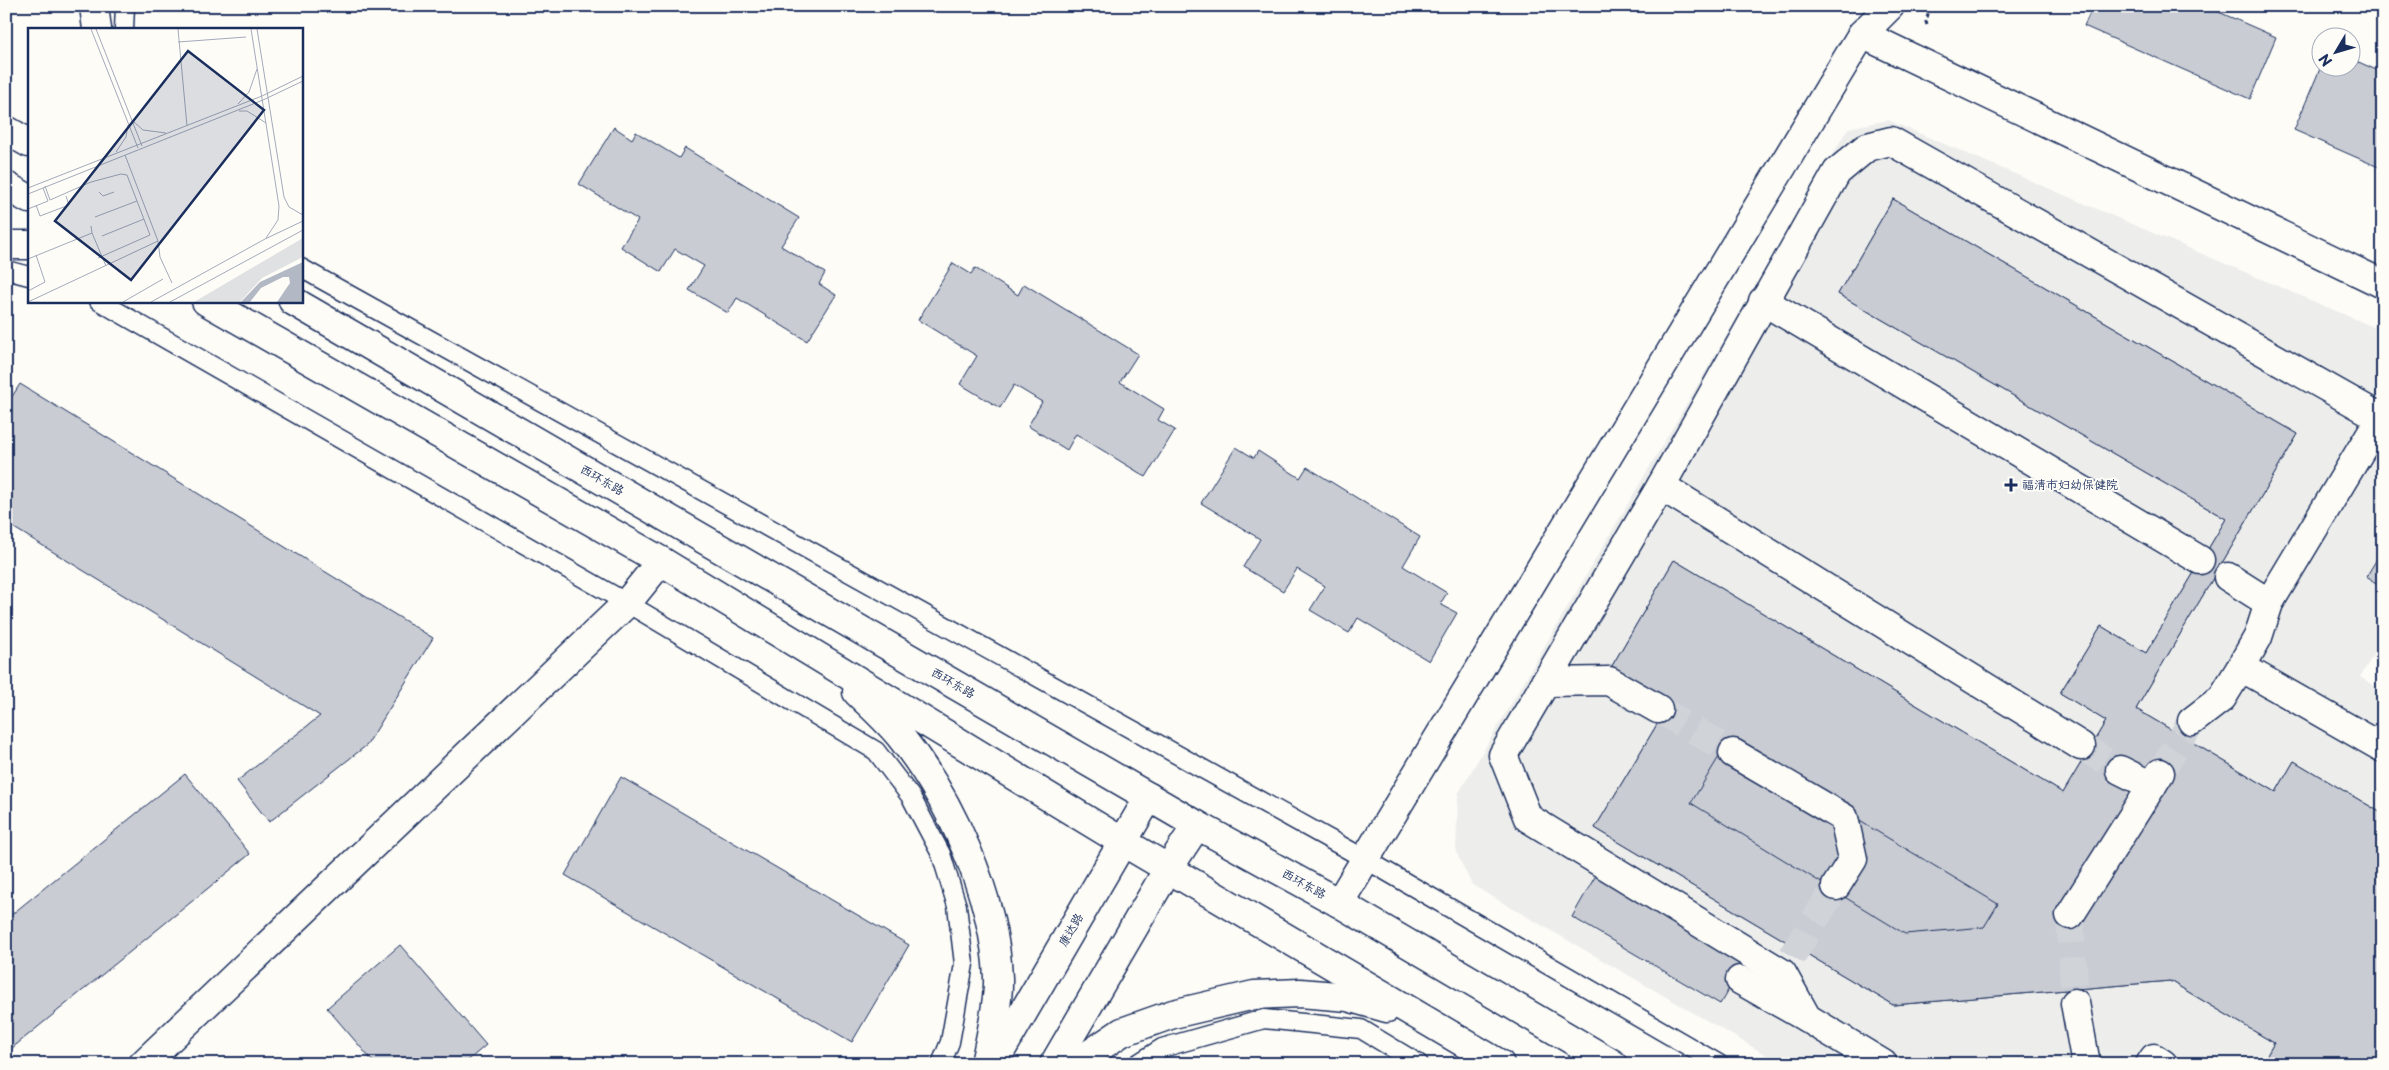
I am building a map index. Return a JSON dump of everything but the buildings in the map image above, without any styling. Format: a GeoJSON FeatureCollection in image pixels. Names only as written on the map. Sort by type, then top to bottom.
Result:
{"type":"FeatureCollection","features":[{"type":"Feature","properties":{"kind":"street"},"geometry":{"type":"LineString","coordinates":[[94,6],[97,28]]}},
{"type":"Feature","properties":{"kind":"street"},"geometry":{"type":"LineString","coordinates":[[1340,903],[1862,34],[1890,6]]}},
{"type":"Feature","properties":{"kind":"street"},"geometry":{"type":"LineString","coordinates":[[1862,34],[2383,284]]}},
{"type":"Feature","properties":{"kind":"street"},"geometry":{"type":"LineString","coordinates":[[6,130],[28,142]]}},
{"type":"Feature","properties":{"kind":"street"},"geometry":{"type":"LineString","coordinates":[[1807,1018],[1787,964],[1528,818],[1503,755],[1661,486],[1836,172],[1867,147],[1891,141],[2382,417],[2269,603],[2258,637],[2222,698],[2192,721]]}},
{"type":"Feature","properties":{"kind":"street"},"geometry":{"type":"LineString","coordinates":[[6,186],[28,198]]}},
{"type":"Feature","properties":{"kind":"street"},"geometry":{"type":"LineString","coordinates":[[6,245],[28,245]]}},
{"type":"Feature","properties":{"kind":"street"},"geometry":{"type":"LineString","coordinates":[[1763,301],[2200,560]]}},
{"type":"Feature","properties":{"kind":"street"},"geometry":{"type":"LineString","coordinates":[[208,302],[661,561],[1168,869],[1500,1064]]}},
{"type":"Feature","properties":{"kind":"street","name":"西环东路"},"geometry":{"type":"LineString","coordinates":[[295,302],[1197,825],[1340,903],[1612,1064]]}},
{"type":"Feature","properties":{"kind":"street"},"geometry":{"type":"LineString","coordinates":[[1661,486],[2081,746]]}},
{"type":"Feature","properties":{"kind":"street"},"geometry":{"type":"LineString","coordinates":[[143,1064],[626,603],[661,561]]}},
{"type":"Feature","properties":{"kind":"street"},"geometry":{"type":"LineString","coordinates":[[2228,577],[2269,603]]}},
{"type":"Feature","properties":{"kind":"street"},"geometry":{"type":"LineString","coordinates":[[830,664],[900,735],[938,792],[962,840],[994,927],[999,980],[985,1064]]}},
{"type":"Feature","properties":{"kind":"street"},"geometry":{"type":"LineString","coordinates":[[2240,667],[2383,748]]}},
{"type":"Feature","properties":{"kind":"street"},"geometry":{"type":"LineString","coordinates":[[1545,682],[1609,680],[1658,709]]}},
{"type":"Feature","properties":{"kind":"street"},"geometry":{"type":"LineString","coordinates":[[1733,753],[1844,818],[1853,859],[1836,886]]}},
{"type":"Feature","properties":{"kind":"street"},"geometry":{"type":"LineString","coordinates":[[2070,915],[2156,779],[2120,770]]}},
{"type":"Feature","properties":{"kind":"street","name":"康达路"},"geometry":{"type":"LineString","coordinates":[[993,1064],[1149,797]]}},
{"type":"Feature","properties":{"kind":"street"},"geometry":{"type":"LineString","coordinates":[[1054,1064],[1168,869],[1197,825]]}},
{"type":"Feature","properties":{"kind":"street"},"geometry":{"type":"LineString","coordinates":[[1740,980],[1883,1064]]}},
{"type":"Feature","properties":{"kind":"street"},"geometry":{"type":"LineString","coordinates":[[1075,1064],[1122,1032],[1173,1014],[1254,995],[1300,992],[1348,997],[1419,1016]]}},
{"type":"Feature","properties":{"kind":"street"},"geometry":{"type":"LineString","coordinates":[[2076,1003],[2086,1064]]}},
{"type":"Feature","properties":{"kind":"street"},"geometry":{"type":"LineString","coordinates":[[2150,1064],[2154,1058],[2163,1064]]}},
{"type":"Feature","properties":{"kind":"lane"},"geometry":{"type":"LineString","coordinates":[[124,28],[125,6]]}},
{"type":"Feature","properties":{"kind":"lane"},"geometry":{"type":"LineString","coordinates":[[302,269],[1365,859],[1718,1064]]}},
{"type":"Feature","properties":{"kind":"lane"},"geometry":{"type":"LineString","coordinates":[[6,270],[28,276]]}},
{"type":"Feature","properties":{"kind":"lane"},"geometry":{"type":"LineString","coordinates":[[100,302],[626,603],[876,751],[911,797],[941,854],[957,906],[964,964],[950,1042],[940,1064]]}},
{"type":"Feature","properties":{"kind":"lane"},"geometry":{"type":"LineString","coordinates":[[1137,1064],[1162,1048],[1264,1019],[1361,1029],[1419,1064]]}},
{"type":"Feature","properties":{"kind":"shaded area","name":"福清市妇幼保健院"},"geometry":{"type":"Polygon","coordinates":[[[1888,120],[2383,331],[2383,639],[2360,677],[2383,691],[2383,1064],[1782,1064],[1472,885],[1456,852],[1458,794],[1848,128],[1888,120]]]}},
{"type":"Feature","properties":{"kind":"tunnel"},"geometry":{"type":"LineString","coordinates":[[1658,709],[1733,753]]}},
{"type":"Feature","properties":{"kind":"tunnel"},"geometry":{"type":"LineString","coordinates":[[2160,773],[2192,721]]}},
{"type":"Feature","properties":{"kind":"tunnel"},"geometry":{"type":"LineString","coordinates":[[2081,746],[2120,770]]}},
{"type":"Feature","properties":{"kind":"tunnel"},"geometry":{"type":"LineString","coordinates":[[1792,956],[1836,886]]}},
{"type":"Feature","properties":{"kind":"tunnel"},"geometry":{"type":"LineString","coordinates":[[2070,915],[2075,1003]]}},
{"type":"Feature","properties":{"kind":"place","name":"福清市妇幼保健院"},"geometry":{"type":"Point","coordinates":[2011,485]}}]}
